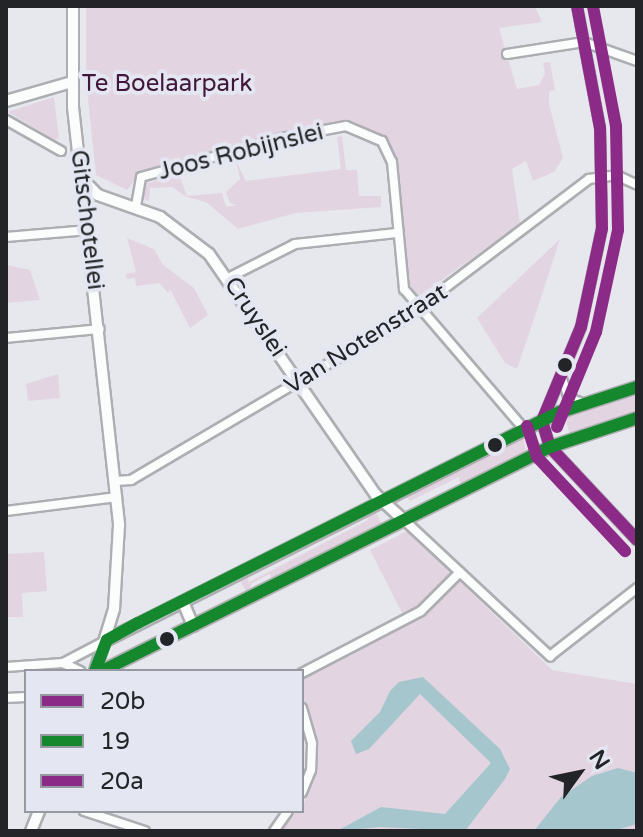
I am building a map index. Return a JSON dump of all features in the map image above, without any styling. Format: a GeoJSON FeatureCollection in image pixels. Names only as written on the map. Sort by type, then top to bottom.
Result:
{"type":"FeatureCollection","features":[{"type":"Feature","properties":{"kind":"street","name":"Gitschotellei"},"geometry":{"type":"LineString","coordinates":[[73,6],[72,82],[117,497],[119,564],[107,640],[96,669]]}},
{"type":"Feature","properties":{"kind":"street"},"geometry":{"type":"LineString","coordinates":[[577,6],[604,177],[596,275],[562,379],[542,421],[550,447],[637,540]]}},
{"type":"Feature","properties":{"kind":"street"},"geometry":{"type":"LineString","coordinates":[[507,54],[584,42],[637,61]]}},
{"type":"Feature","properties":{"kind":"street"},"geometry":{"type":"LineString","coordinates":[[6,101],[72,82]]}},
{"type":"Feature","properties":{"kind":"street"},"geometry":{"type":"LineString","coordinates":[[6,120],[61,151]]}},
{"type":"Feature","properties":{"kind":"street","name":"Joos Robijnslei"},"geometry":{"type":"LineString","coordinates":[[136,206],[141,177],[282,138],[351,126],[388,148],[402,283],[419,310],[524,429]]}},
{"type":"Feature","properties":{"kind":"street"},"geometry":{"type":"LineString","coordinates":[[604,177],[616,175],[637,185]]}},
{"type":"Feature","properties":{"kind":"street","name":"Van Notenstraat"},"geometry":{"type":"LineString","coordinates":[[116,481],[131,480],[419,310],[589,179],[604,177]]}},
{"type":"Feature","properties":{"kind":"street","name":"Cruyslei"},"geometry":{"type":"LineString","coordinates":[[84,181],[98,195],[136,206],[185,233],[228,278],[382,502],[404,520]]}},
{"type":"Feature","properties":{"kind":"street"},"geometry":{"type":"LineString","coordinates":[[6,237],[89,230]]}},
{"type":"Feature","properties":{"kind":"street"},"geometry":{"type":"LineString","coordinates":[[228,278],[295,244],[396,233]]}},
{"type":"Feature","properties":{"kind":"street"},"geometry":{"type":"LineString","coordinates":[[6,338],[100,329]]}},
{"type":"Feature","properties":{"kind":"street"},"geometry":{"type":"LineString","coordinates":[[562,379],[569,398],[582,403]]}},
{"type":"Feature","properties":{"kind":"street"},"geometry":{"type":"LineString","coordinates":[[6,667],[63,663],[524,429],[582,403],[637,387]]}},
{"type":"Feature","properties":{"kind":"street"},"geometry":{"type":"LineString","coordinates":[[106,669],[550,447],[637,418]]}},
{"type":"Feature","properties":{"kind":"street"},"geometry":{"type":"LineString","coordinates":[[6,511],[117,497]]}},
{"type":"Feature","properties":{"kind":"street"},"geometry":{"type":"LineString","coordinates":[[404,520],[550,656],[637,588]]}},
{"type":"Feature","properties":{"kind":"street"},"geometry":{"type":"LineString","coordinates":[[304,672],[421,611],[460,572]]}},
{"type":"Feature","properties":{"kind":"street"},"geometry":{"type":"LineString","coordinates":[[183,602],[193,626]]}},
{"type":"Feature","properties":{"kind":"street"},"geometry":{"type":"LineString","coordinates":[[63,663],[76,669]]}},
{"type":"Feature","properties":{"kind":"street"},"geometry":{"type":"LineString","coordinates":[[304,714],[312,736],[311,770],[304,787]]}},
{"type":"Feature","properties":{"kind":"street"},"geometry":{"type":"LineString","coordinates":[[90,813],[145,831]]}},
{"type":"Feature","properties":{"kind":"street"},"geometry":{"type":"LineString","coordinates":[[274,831],[287,813]]}},
{"type":"Feature","properties":{"kind":"green space","name":"Te Boelaarpark"},"geometry":{"type":"Polygon","coordinates":[[[86,6],[535,6],[542,22],[499,28],[517,89],[539,85],[545,74],[543,63],[550,62],[555,90],[549,91],[549,104],[563,158],[554,172],[533,181],[526,161],[512,169],[520,224],[419,296],[406,280],[392,149],[356,124],[229,149],[141,173],[127,190],[96,175],[86,81],[86,6]]]}},
{"type":"Feature","properties":{"kind":"green space"},"geometry":{"type":"Polygon","coordinates":[[[54,97],[59,138],[55,140],[8,112],[54,97]]]}},
{"type":"Feature","properties":{"kind":"green space"},"geometry":{"type":"Polygon","coordinates":[[[342,136],[346,170],[357,170],[359,196],[381,196],[381,207],[296,213],[238,229],[206,202],[187,197],[172,187],[150,188],[149,201],[142,198],[144,184],[194,170],[180,177],[187,196],[222,193],[226,207],[237,205],[230,203],[226,192],[240,179],[236,161],[246,181],[341,169],[337,137],[342,136]]]}},
{"type":"Feature","properties":{"kind":"green space"},"geometry":{"type":"Polygon","coordinates":[[[127,238],[154,249],[163,265],[194,288],[208,315],[190,328],[170,289],[168,293],[159,283],[136,286],[135,278],[127,279],[126,274],[136,272],[127,238]]]}},
{"type":"Feature","properties":{"kind":"green space"},"geometry":{"type":"Polygon","coordinates":[[[560,239],[517,369],[505,363],[477,318],[560,239]]]}},
{"type":"Feature","properties":{"kind":"green space"},"geometry":{"type":"Polygon","coordinates":[[[6,265],[30,270],[40,300],[6,303],[6,265]]]}},
{"type":"Feature","properties":{"kind":"green space"},"geometry":{"type":"Polygon","coordinates":[[[58,374],[60,398],[28,401],[26,384],[58,374]]]}},
{"type":"Feature","properties":{"kind":"green space"},"geometry":{"type":"Polygon","coordinates":[[[637,389],[637,416],[570,436],[564,412],[637,389]]]}},
{"type":"Feature","properties":{"kind":"green space"},"geometry":{"type":"Polygon","coordinates":[[[522,433],[526,451],[460,485],[459,477],[410,501],[404,494],[522,433]]]}},
{"type":"Feature","properties":{"kind":"green space"},"geometry":{"type":"Polygon","coordinates":[[[374,510],[383,525],[271,580],[270,574],[252,583],[247,593],[239,579],[247,574],[249,582],[368,520],[366,515],[374,510]]]}},
{"type":"Feature","properties":{"kind":"green space"},"geometry":{"type":"Polygon","coordinates":[[[407,531],[552,670],[637,684],[637,831],[279,831],[292,813],[304,813],[314,768],[317,740],[304,704],[304,678],[408,625],[370,550],[407,531]]]}},
{"type":"Feature","properties":{"kind":"green space"},"geometry":{"type":"Polygon","coordinates":[[[44,552],[47,591],[22,593],[23,617],[6,617],[6,554],[44,552]]]}},
{"type":"Feature","properties":{"kind":"water"},"geometry":{"type":"Polygon","coordinates":[[[423,677],[500,749],[510,769],[505,779],[465,831],[380,827],[337,831],[381,807],[445,814],[491,763],[420,694],[369,749],[356,754],[351,741],[380,712],[390,691],[399,682],[423,677]]]}},
{"type":"Feature","properties":{"kind":"water"},"geometry":{"type":"Polygon","coordinates":[[[618,768],[637,773],[637,824],[613,831],[534,831],[561,797],[592,776],[618,768]]]}},
{"type":"Feature","properties":{"kind":"transit line","name":"20b"},"geometry":{"type":"LineString","coordinates":[[542,421],[581,327],[602,228],[600,128],[577,6]]}},
{"type":"Feature","properties":{"kind":"transit line","name":"20a"},"geometry":{"type":"LineString","coordinates":[[557,427],[596,332],[618,230],[616,126],[593,6]]}},
{"type":"Feature","properties":{"kind":"transit line","name":"19"},"geometry":{"type":"LineString","coordinates":[[96,669],[107,640],[138,623],[560,412],[637,387]]}},
{"type":"Feature","properties":{"kind":"transit line","name":"19"},"geometry":{"type":"LineString","coordinates":[[106,669],[550,447],[637,418]]}},
{"type":"Feature","properties":{"kind":"transit line","name":"20b"},"geometry":{"type":"LineString","coordinates":[[542,421],[550,447],[637,540]]}},
{"type":"Feature","properties":{"kind":"transit line","name":"20a"},"geometry":{"type":"LineString","coordinates":[[527,426],[537,457],[625,551]]}}]}
